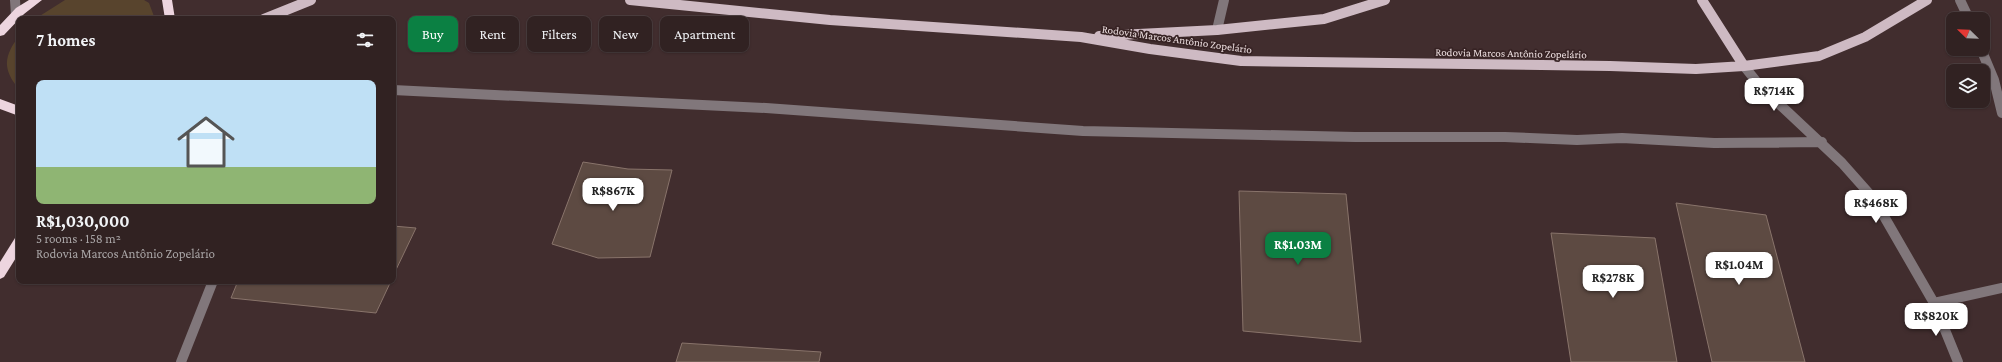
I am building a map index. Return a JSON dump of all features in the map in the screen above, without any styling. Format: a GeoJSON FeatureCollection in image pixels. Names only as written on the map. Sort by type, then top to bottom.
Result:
{"type":"FeatureCollection","features":[{"type":"Feature","properties":{"kind":"highway"},"geometry":{"type":"LineString","coordinates":[[0,32],[28,0]]}},
{"type":"Feature","properties":{"kind":"highway"},"geometry":{"type":"LineString","coordinates":[[16,15],[37,0]]}},
{"type":"Feature","properties":{"kind":"highway"},"geometry":{"type":"LineString","coordinates":[[167,0],[170,16]]}},
{"type":"Feature","properties":{"kind":"highway"},"geometry":{"type":"LineString","coordinates":[[0,104],[16,110]]}},
{"type":"Feature","properties":{"kind":"highway"},"geometry":{"type":"LineString","coordinates":[[0,273],[16,247]]}},
{"type":"Feature","properties":{"kind":"main road"},"geometry":{"type":"LineString","coordinates":[[271,16],[311,0]]}},
{"type":"Feature","properties":{"kind":"main road","name":"Rodovia Marcos Antônio Zopelário"},"geometry":{"type":"LineString","coordinates":[[630,0],[830,20],[1081,37],[1150,49],[1241,61],[1610,66],[1696,69],[1744,66],[1819,56],[1865,37],[1927,0]]}},
{"type":"Feature","properties":{"kind":"main road","name":"Rodovia Marcos Antônio Zopelário"},"geometry":{"type":"LineString","coordinates":[[1081,37],[1218,30],[1324,19],[1385,0]]}},
{"type":"Feature","properties":{"kind":"main road"},"geometry":{"type":"LineString","coordinates":[[1702,0],[1744,66]]}},
{"type":"Feature","properties":{"kind":"street"},"geometry":{"type":"LineString","coordinates":[[0,24],[16,15],[15,0]]}},
{"type":"Feature","properties":{"kind":"street"},"geometry":{"type":"LineString","coordinates":[[1218,30],[1224,0]]}},
{"type":"Feature","properties":{"kind":"street"},"geometry":{"type":"LineString","coordinates":[[1960,0],[1966,12]]}},
{"type":"Feature","properties":{"kind":"street"},"geometry":{"type":"LineString","coordinates":[[1984,56],[1994,80],[2002,113]]}},
{"type":"Feature","properties":{"kind":"street"},"geometry":{"type":"LineString","coordinates":[[1744,66],[1760,86],[1822,142],[1874,199],[1898,237],[1934,303],[1958,362]]}},
{"type":"Feature","properties":{"kind":"street"},"geometry":{"type":"LineString","coordinates":[[396,90],[766,108],[1083,131],[1355,137],[1506,137],[1577,140],[1622,138],[1714,142],[1822,142]]}},
{"type":"Feature","properties":{"kind":"street"},"geometry":{"type":"LineString","coordinates":[[181,362],[212,284]]}},
{"type":"Feature","properties":{"kind":"street"},"geometry":{"type":"LineString","coordinates":[[1934,303],[2002,288]]}},
{"type":"Feature","properties":{"kind":"shaded area"},"geometry":{"type":"Polygon","coordinates":[[[65,0],[144,0],[149,3],[154,16],[40,16],[65,0]]]}},
{"type":"Feature","properties":{"kind":"shaded area"},"geometry":{"type":"Polygon","coordinates":[[[16,40],[16,85],[10,75],[7,62],[10,50],[16,40]]]}},
{"type":"Feature","properties":{"kind":"building"},"geometry":{"type":"Polygon","coordinates":[[[583,162],[628,169],[672,170],[650,257],[598,258],[552,244],[583,162]]]}},
{"type":"Feature","properties":{"kind":"building"},"geometry":{"type":"Polygon","coordinates":[[[1239,191],[1346,194],[1361,342],[1243,331],[1239,191]]]}},
{"type":"Feature","properties":{"kind":"building"},"geometry":{"type":"Polygon","coordinates":[[[1676,203],[1766,215],[1805,362],[1712,362],[1676,203]]]}},
{"type":"Feature","properties":{"kind":"building"},"geometry":{"type":"Polygon","coordinates":[[[396,226],[416,228],[396,270],[396,226]]]}},
{"type":"Feature","properties":{"kind":"building"},"geometry":{"type":"Polygon","coordinates":[[[1551,233],[1655,238],[1677,362],[1571,362],[1551,233]]]}},
{"type":"Feature","properties":{"kind":"building"},"geometry":{"type":"Polygon","coordinates":[[[237,284],[390,284],[376,313],[231,298],[237,284]]]}},
{"type":"Feature","properties":{"kind":"building"},"geometry":{"type":"Polygon","coordinates":[[[682,343],[821,352],[819,362],[676,362],[682,343]]]}}]}
